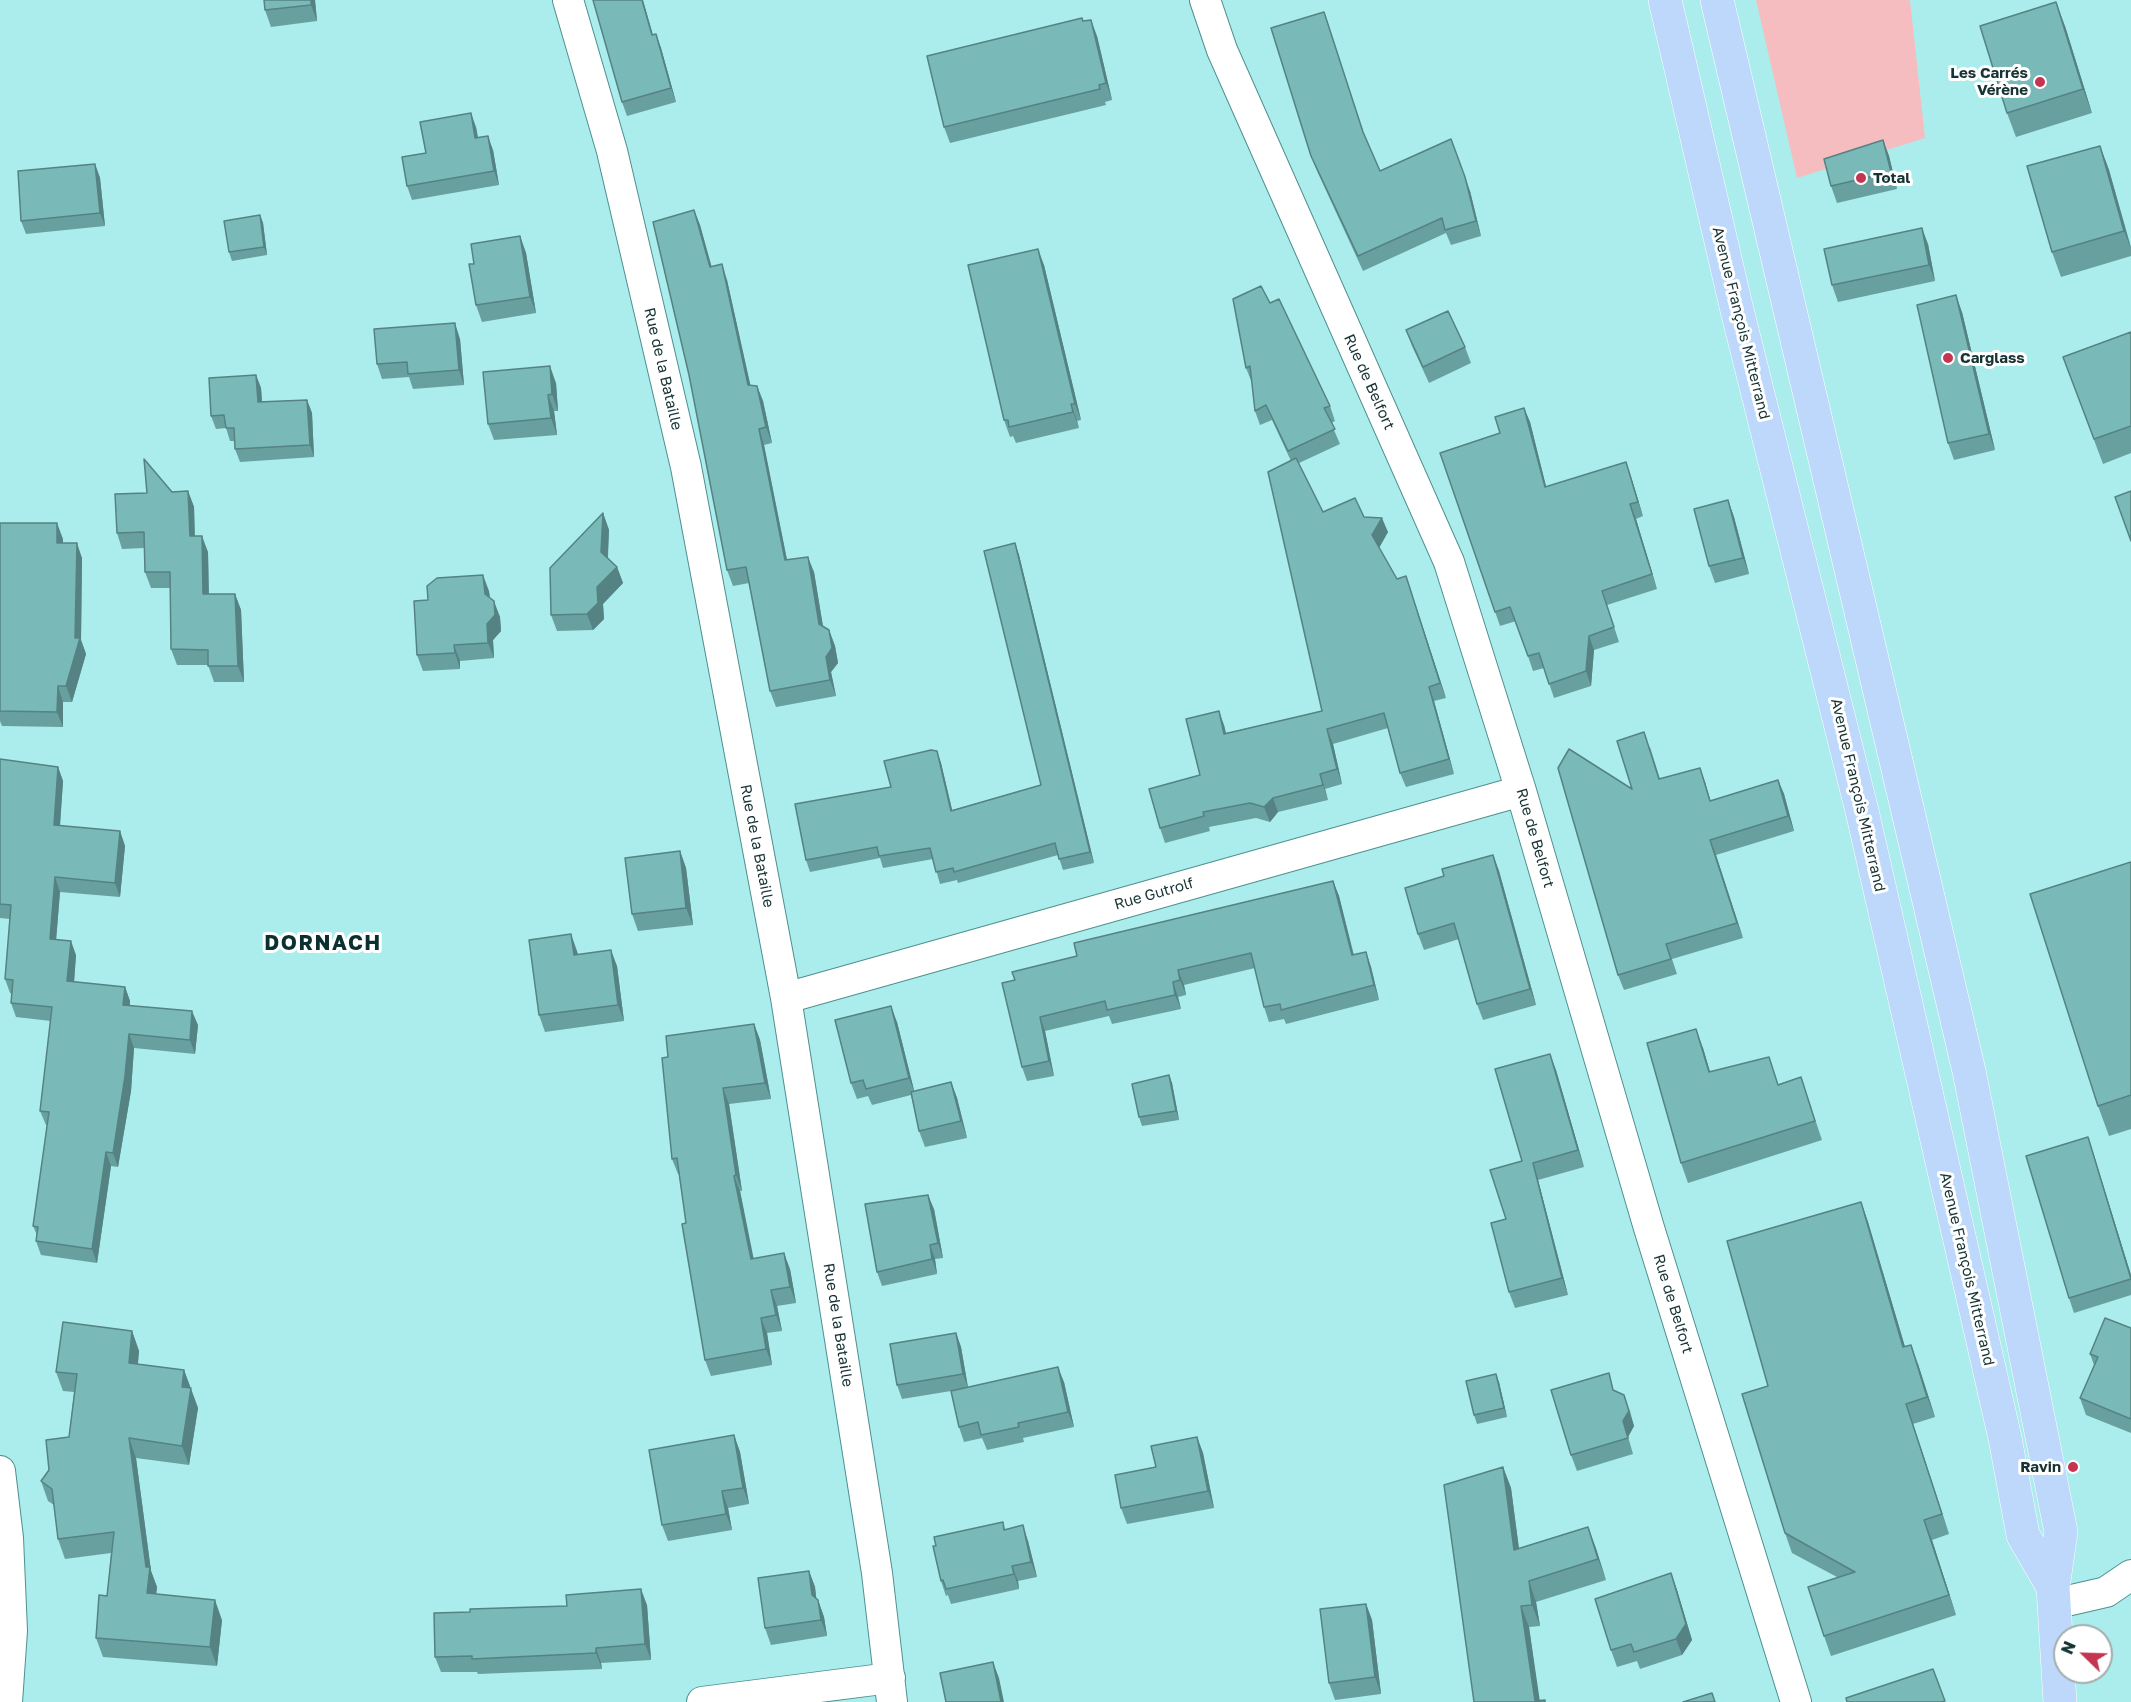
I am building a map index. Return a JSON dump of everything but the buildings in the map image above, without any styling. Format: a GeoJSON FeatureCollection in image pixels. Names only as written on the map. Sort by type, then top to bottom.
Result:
{"type":"FeatureCollection","features":[{"type":"Feature","properties":{"kind":"main road","name":"Avenue François Mitterrand"},"geometry":{"type":"LineString","coordinates":[[1665,0],[1736,306],[1865,822],[2002,1426],[2023,1535],[2054,1596]]}},
{"type":"Feature","properties":{"kind":"main road","name":"Avenue François Mitterrand"},"geometry":{"type":"LineString","coordinates":[[1717,0],[1969,1071],[2061,1532],[2054,1596],[2060,1702]]}},
{"type":"Feature","properties":{"kind":"street","name":"Rue de la Bataille"},"geometry":{"type":"LineString","coordinates":[[568,0],[612,150],[686,467],[786,998],[877,1573],[891,1690]]}},
{"type":"Feature","properties":{"kind":"street","name":"Rue de Belfort"},"geometry":{"type":"LineString","coordinates":[[1205,0],[1222,50],[1449,562],[1521,791],[1649,1228],[1796,1702]]}},
{"type":"Feature","properties":{"kind":"street","name":"Rue Gutrolf"},"geometry":{"type":"LineString","coordinates":[[786,998],[1521,791]]}},
{"type":"Feature","properties":{"kind":"street"},"geometry":{"type":"LineString","coordinates":[[0,1471],[8,1538],[12,1631],[7,1702]]}},
{"type":"Feature","properties":{"kind":"street"},"geometry":{"type":"LineString","coordinates":[[2054,1596],[2106,1592],[2131,1575]]}},
{"type":"Feature","properties":{"kind":"street"},"geometry":{"type":"LineString","coordinates":[[702,1702],[891,1690]]}},
{"type":"Feature","properties":{"kind":"shaded area"},"geometry":{"type":"Polygon","coordinates":[[[1756,0],[1910,0],[1925,138],[1797,178],[1756,0]]]}},
{"type":"Feature","properties":{"kind":"place","name":"Les Carrés Vérène"},"geometry":{"type":"Point","coordinates":[2040,82]}},
{"type":"Feature","properties":{"kind":"place","name":"Total"},"geometry":{"type":"Point","coordinates":[1861,178]}},
{"type":"Feature","properties":{"kind":"place","name":"Carglass"},"geometry":{"type":"Point","coordinates":[1948,358]}},
{"type":"Feature","properties":{"kind":"place","name":"Ravin"},"geometry":{"type":"Point","coordinates":[2073,1467]}},
{"type":"Feature","properties":{"kind":"district","name":"DORNACH"},"geometry":{"type":"Point","coordinates":[323,943]}}]}
